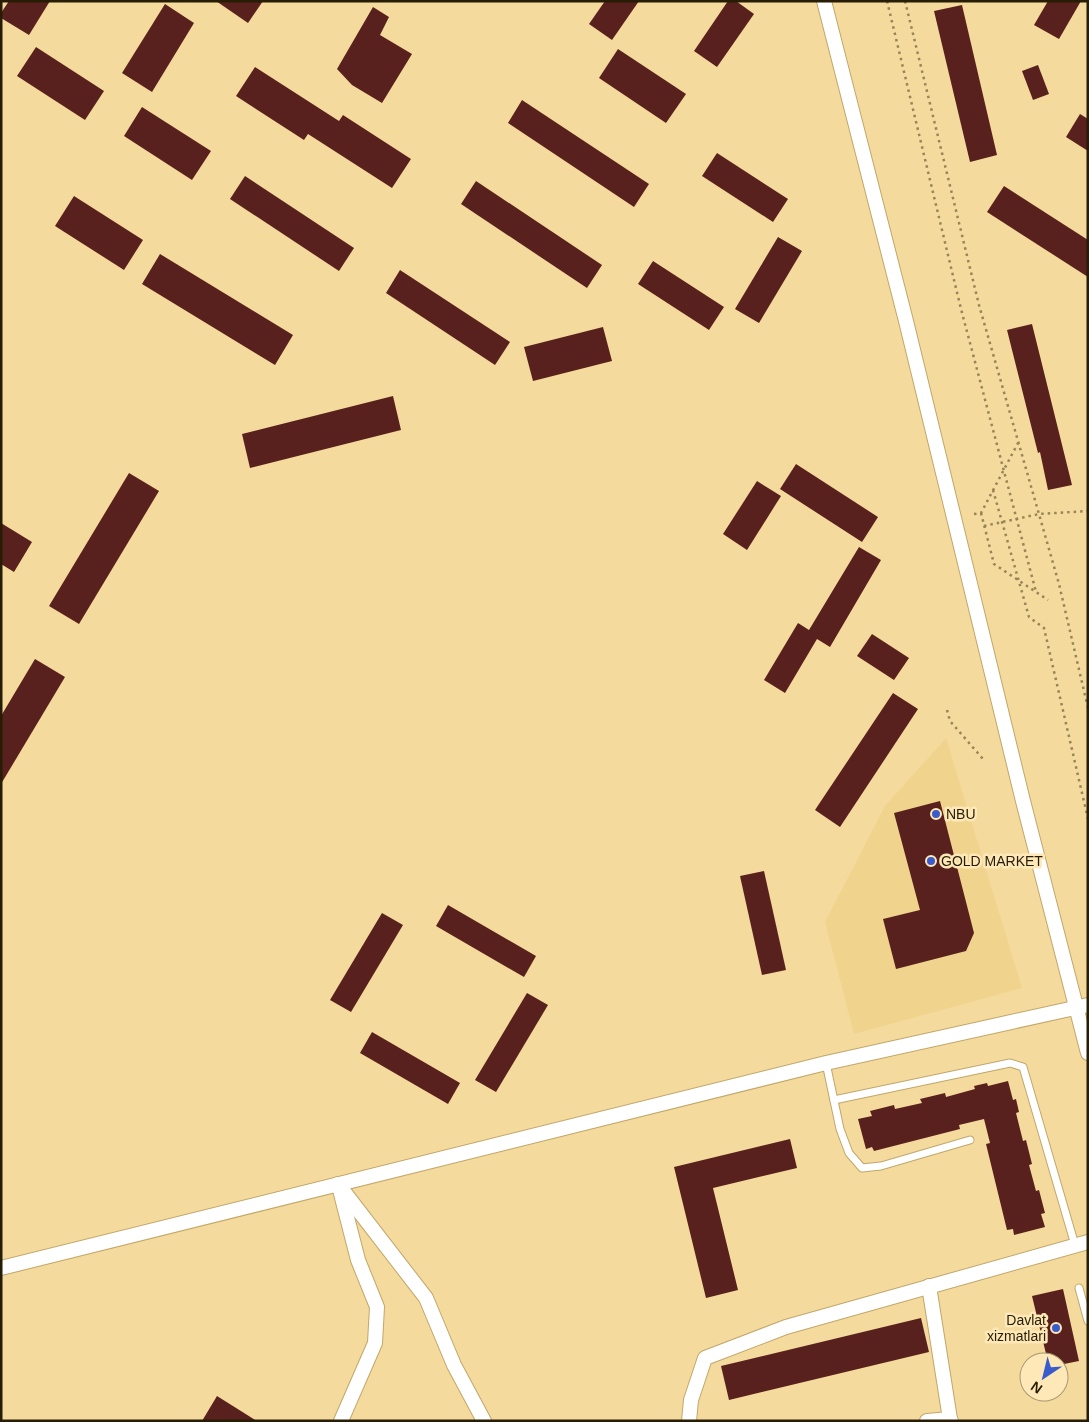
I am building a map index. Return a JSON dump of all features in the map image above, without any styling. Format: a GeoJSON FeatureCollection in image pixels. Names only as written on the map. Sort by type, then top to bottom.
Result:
{"type":"FeatureCollection","features":[{"type":"Feature","properties":{"kind":"street"},"geometry":{"type":"LineString","coordinates":[[824,1],[908,329],[1023,801],[1082,1006],[1088,1053]]}},
{"type":"Feature","properties":{"kind":"street"},"geometry":{"type":"LineString","coordinates":[[1,1268],[826,1063],[1082,1006]]}},
{"type":"Feature","properties":{"kind":"street"},"geometry":{"type":"LineString","coordinates":[[338,1184],[358,1260],[377,1307],[375,1343],[341,1421]]}},
{"type":"Feature","properties":{"kind":"street"},"geometry":{"type":"LineString","coordinates":[[338,1184],[426,1298],[454,1365],[484,1421]]}},
{"type":"Feature","properties":{"kind":"street"},"geometry":{"type":"LineString","coordinates":[[689,1421],[692,1400],[705,1358],[786,1327],[1082,1243]]}},
{"type":"Feature","properties":{"kind":"street"},"geometry":{"type":"LineString","coordinates":[[927,1421],[950,1420],[929,1286]]}},
{"type":"Feature","properties":{"kind":"lane"},"geometry":{"type":"LineString","coordinates":[[826,1063],[840,1129],[850,1152],[862,1168],[881,1166],[970,1140]]}},
{"type":"Feature","properties":{"kind":"lane"},"geometry":{"type":"LineString","coordinates":[[834,1100],[1010,1063],[1023,1067],[1082,1243]]}},
{"type":"Feature","properties":{"kind":"lane"},"geometry":{"type":"LineString","coordinates":[[1078,1288],[1088,1321]]}},
{"type":"Feature","properties":{"kind":"path"},"geometry":{"type":"LineString","coordinates":[[887,1],[962,309],[1036,592]]}},
{"type":"Feature","properties":{"kind":"path"},"geometry":{"type":"LineString","coordinates":[[905,1],[978,305],[1059,584],[1088,708]]}},
{"type":"Feature","properties":{"kind":"path"},"geometry":{"type":"LineString","coordinates":[[1018,443],[981,513],[994,564],[1048,600]]}},
{"type":"Feature","properties":{"kind":"path"},"geometry":{"type":"LineString","coordinates":[[993,490],[1029,617],[1044,628],[1088,819]]}},
{"type":"Feature","properties":{"kind":"path"},"geometry":{"type":"LineString","coordinates":[[984,526],[1039,514],[1088,511]]}},
{"type":"Feature","properties":{"kind":"path"},"geometry":{"type":"LineString","coordinates":[[974,514],[981,513]]}},
{"type":"Feature","properties":{"kind":"path"},"geometry":{"type":"LineString","coordinates":[[947,710],[950,722],[982,760]]}},
{"type":"Feature","properties":{"kind":"shaded area"},"geometry":{"type":"Polygon","coordinates":[[[946,738],[1022,988],[854,1034],[825,922],[885,806],[946,738]]]}},
{"type":"Feature","properties":{"kind":"building"},"geometry":{"type":"Polygon","coordinates":[[[9,1],[50,1],[29,35],[1,18],[1,13],[9,1]]]}},
{"type":"Feature","properties":{"kind":"building"},"geometry":{"type":"Polygon","coordinates":[[[216,1],[263,1],[248,23],[216,1]]]}},
{"type":"Feature","properties":{"kind":"building"},"geometry":{"type":"Polygon","coordinates":[[[605,1],[639,1],[612,40],[589,24],[605,1]]]}},
{"type":"Feature","properties":{"kind":"building"},"geometry":{"type":"Polygon","coordinates":[[[728,1],[736,1],[754,14],[717,67],[694,51],[728,1]]]}},
{"type":"Feature","properties":{"kind":"building"},"geometry":{"type":"Polygon","coordinates":[[[1048,1],[1081,1],[1059,39],[1034,25],[1048,1]]]}},
{"type":"Feature","properties":{"kind":"building"},"geometry":{"type":"Polygon","coordinates":[[[165,4],[194,23],[152,92],[122,73],[165,4]]]}},
{"type":"Feature","properties":{"kind":"building"},"geometry":{"type":"Polygon","coordinates":[[[962,5],[997,155],[970,162],[934,11],[962,5]]]}},
{"type":"Feature","properties":{"kind":"building"},"geometry":{"type":"Polygon","coordinates":[[[373,7],[389,17],[380,35],[412,54],[382,103],[352,85],[337,69],[373,7]]]}},
{"type":"Feature","properties":{"kind":"building"},"geometry":{"type":"Polygon","coordinates":[[[36,47],[104,91],[85,120],[17,76],[36,47]]]}},
{"type":"Feature","properties":{"kind":"building"},"geometry":{"type":"Polygon","coordinates":[[[618,49],[686,94],[666,123],[599,78],[618,49]]]}},
{"type":"Feature","properties":{"kind":"building"},"geometry":{"type":"Polygon","coordinates":[[[1038,65],[1049,94],[1033,100],[1022,71],[1038,65]]]}},
{"type":"Feature","properties":{"kind":"building"},"geometry":{"type":"Polygon","coordinates":[[[255,67],[339,121],[343,115],[411,159],[392,188],[308,134],[304,140],[236,96],[255,67]]]}},
{"type":"Feature","properties":{"kind":"building"},"geometry":{"type":"Polygon","coordinates":[[[522,100],[649,184],[634,207],[508,123],[522,100]]]}},
{"type":"Feature","properties":{"kind":"building"},"geometry":{"type":"Polygon","coordinates":[[[142,107],[211,151],[192,180],[124,136],[142,107]]]}},
{"type":"Feature","properties":{"kind":"building"},"geometry":{"type":"Polygon","coordinates":[[[1080,114],[1088,119],[1088,151],[1066,137],[1080,114]]]}},
{"type":"Feature","properties":{"kind":"building"},"geometry":{"type":"Polygon","coordinates":[[[717,153],[788,199],[773,222],[702,176],[717,153]]]}},
{"type":"Feature","properties":{"kind":"building"},"geometry":{"type":"Polygon","coordinates":[[[245,176],[354,248],[339,271],[230,199],[245,176]]]}},
{"type":"Feature","properties":{"kind":"building"},"geometry":{"type":"Polygon","coordinates":[[[476,181],[602,265],[587,288],[461,204],[476,181]]]}},
{"type":"Feature","properties":{"kind":"building"},"geometry":{"type":"Polygon","coordinates":[[[1004,186],[1088,240],[1088,277],[987,212],[1004,186]]]}},
{"type":"Feature","properties":{"kind":"building"},"geometry":{"type":"Polygon","coordinates":[[[74,196],[143,240],[124,270],[55,226],[74,196]]]}},
{"type":"Feature","properties":{"kind":"building"},"geometry":{"type":"Polygon","coordinates":[[[778,237],[802,251],[759,323],[735,309],[778,237]]]}},
{"type":"Feature","properties":{"kind":"building"},"geometry":{"type":"Polygon","coordinates":[[[160,254],[293,335],[275,365],[142,284],[160,254]]]}},
{"type":"Feature","properties":{"kind":"building"},"geometry":{"type":"Polygon","coordinates":[[[653,261],[724,307],[709,330],[638,284],[653,261]]]}},
{"type":"Feature","properties":{"kind":"building"},"geometry":{"type":"Polygon","coordinates":[[[400,270],[510,342],[495,365],[386,293],[400,270]]]}},
{"type":"Feature","properties":{"kind":"building"},"geometry":{"type":"Polygon","coordinates":[[[1032,324],[1072,485],[1048,490],[1040,452],[1038,453],[1007,330],[1032,324]]]}},
{"type":"Feature","properties":{"kind":"building"},"geometry":{"type":"Polygon","coordinates":[[[603,327],[612,361],[533,381],[524,347],[603,327]]]}},
{"type":"Feature","properties":{"kind":"building"},"geometry":{"type":"Polygon","coordinates":[[[393,396],[401,430],[250,468],[242,434],[393,396]]]}},
{"type":"Feature","properties":{"kind":"building"},"geometry":{"type":"Polygon","coordinates":[[[796,464],[878,517],[862,542],[780,489],[796,464]]]}},
{"type":"Feature","properties":{"kind":"building"},"geometry":{"type":"Polygon","coordinates":[[[129,473],[159,491],[79,624],[49,606],[129,473]]]}},
{"type":"Feature","properties":{"kind":"building"},"geometry":{"type":"Polygon","coordinates":[[[757,481],[781,496],[747,550],[723,534],[757,481]]]}},
{"type":"Feature","properties":{"kind":"building"},"geometry":{"type":"Polygon","coordinates":[[[1,523],[32,542],[14,572],[1,564],[1,523]]]}},
{"type":"Feature","properties":{"kind":"building"},"geometry":{"type":"Polygon","coordinates":[[[859,547],[881,560],[830,647],[817,639],[785,693],[764,680],[798,623],[809,630],[859,547]]]}},
{"type":"Feature","properties":{"kind":"building"},"geometry":{"type":"Polygon","coordinates":[[[872,634],[909,658],[894,680],[857,656],[872,634]]]}},
{"type":"Feature","properties":{"kind":"building"},"geometry":{"type":"Polygon","coordinates":[[[35,659],[65,677],[1,784],[1,716],[35,659]]]}},
{"type":"Feature","properties":{"kind":"building"},"geometry":{"type":"Polygon","coordinates":[[[893,693],[918,709],[840,827],[815,810],[893,693]]]}},
{"type":"Feature","properties":{"kind":"building","name":"GOLD MARKET"},"geometry":{"type":"Polygon","coordinates":[[[940,801],[974,933],[966,951],[896,969],[883,919],[920,910],[894,813],[940,801]]]}},
{"type":"Feature","properties":{"kind":"building"},"geometry":{"type":"Polygon","coordinates":[[[764,871],[786,970],[762,975],[740,876],[764,871]]]}},
{"type":"Feature","properties":{"kind":"building"},"geometry":{"type":"Polygon","coordinates":[[[448,905],[536,956],[524,977],[436,926],[448,905]]]}},
{"type":"Feature","properties":{"kind":"building"},"geometry":{"type":"Polygon","coordinates":[[[382,913],[403,925],[351,1012],[330,1000],[382,913]]]}},
{"type":"Feature","properties":{"kind":"building"},"geometry":{"type":"Polygon","coordinates":[[[527,993],[548,1005],[496,1092],[475,1080],[527,993]]]}},
{"type":"Feature","properties":{"kind":"building"},"geometry":{"type":"Polygon","coordinates":[[[372,1032],[460,1083],[448,1104],[360,1053],[372,1032]]]}},
{"type":"Feature","properties":{"kind":"building"},"geometry":{"type":"Polygon","coordinates":[[[1008,1081],[1013,1100],[1016,1099],[1019,1112],[1016,1113],[1023,1141],[1026,1140],[1032,1164],[1029,1165],[1036,1191],[1039,1190],[1045,1213],[1041,1214],[1045,1227],[1014,1235],[1013,1229],[1007,1230],[986,1144],[990,1143],[984,1119],[959,1125],[960,1129],[874,1151],[872,1147],[866,1149],[858,1119],[872,1116],[870,1111],[894,1105],[895,1109],[922,1103],[920,1099],[945,1093],[946,1097],[975,1089],[974,1086],[987,1083],[988,1086],[1008,1081]]]}},
{"type":"Feature","properties":{"kind":"building"},"geometry":{"type":"Polygon","coordinates":[[[790,1139],[797,1168],[713,1188],[738,1290],[706,1298],[674,1167],[790,1139]]]}},
{"type":"Feature","properties":{"kind":"building","name":"Davlat xizmatlari"},"geometry":{"type":"Polygon","coordinates":[[[1063,1289],[1079,1361],[1069,1363],[1069,1352],[1046,1352],[1032,1296],[1063,1289]]]}},
{"type":"Feature","properties":{"kind":"building"},"geometry":{"type":"Polygon","coordinates":[[[921,1318],[929,1352],[729,1400],[721,1366],[921,1318]]]}},
{"type":"Feature","properties":{"kind":"building"},"geometry":{"type":"Polygon","coordinates":[[[217,1396],[257,1421],[202,1421],[217,1396]]]}},
{"type":"Feature","properties":{"kind":"place","name":"NBU"},"geometry":{"type":"Point","coordinates":[936,814]}},
{"type":"Feature","properties":{"kind":"place","name":"GOLD MARKET"},"geometry":{"type":"Point","coordinates":[931,861]}},
{"type":"Feature","properties":{"kind":"place","name":"Davlat xizmatlari"},"geometry":{"type":"Point","coordinates":[1056,1328]}}]}
